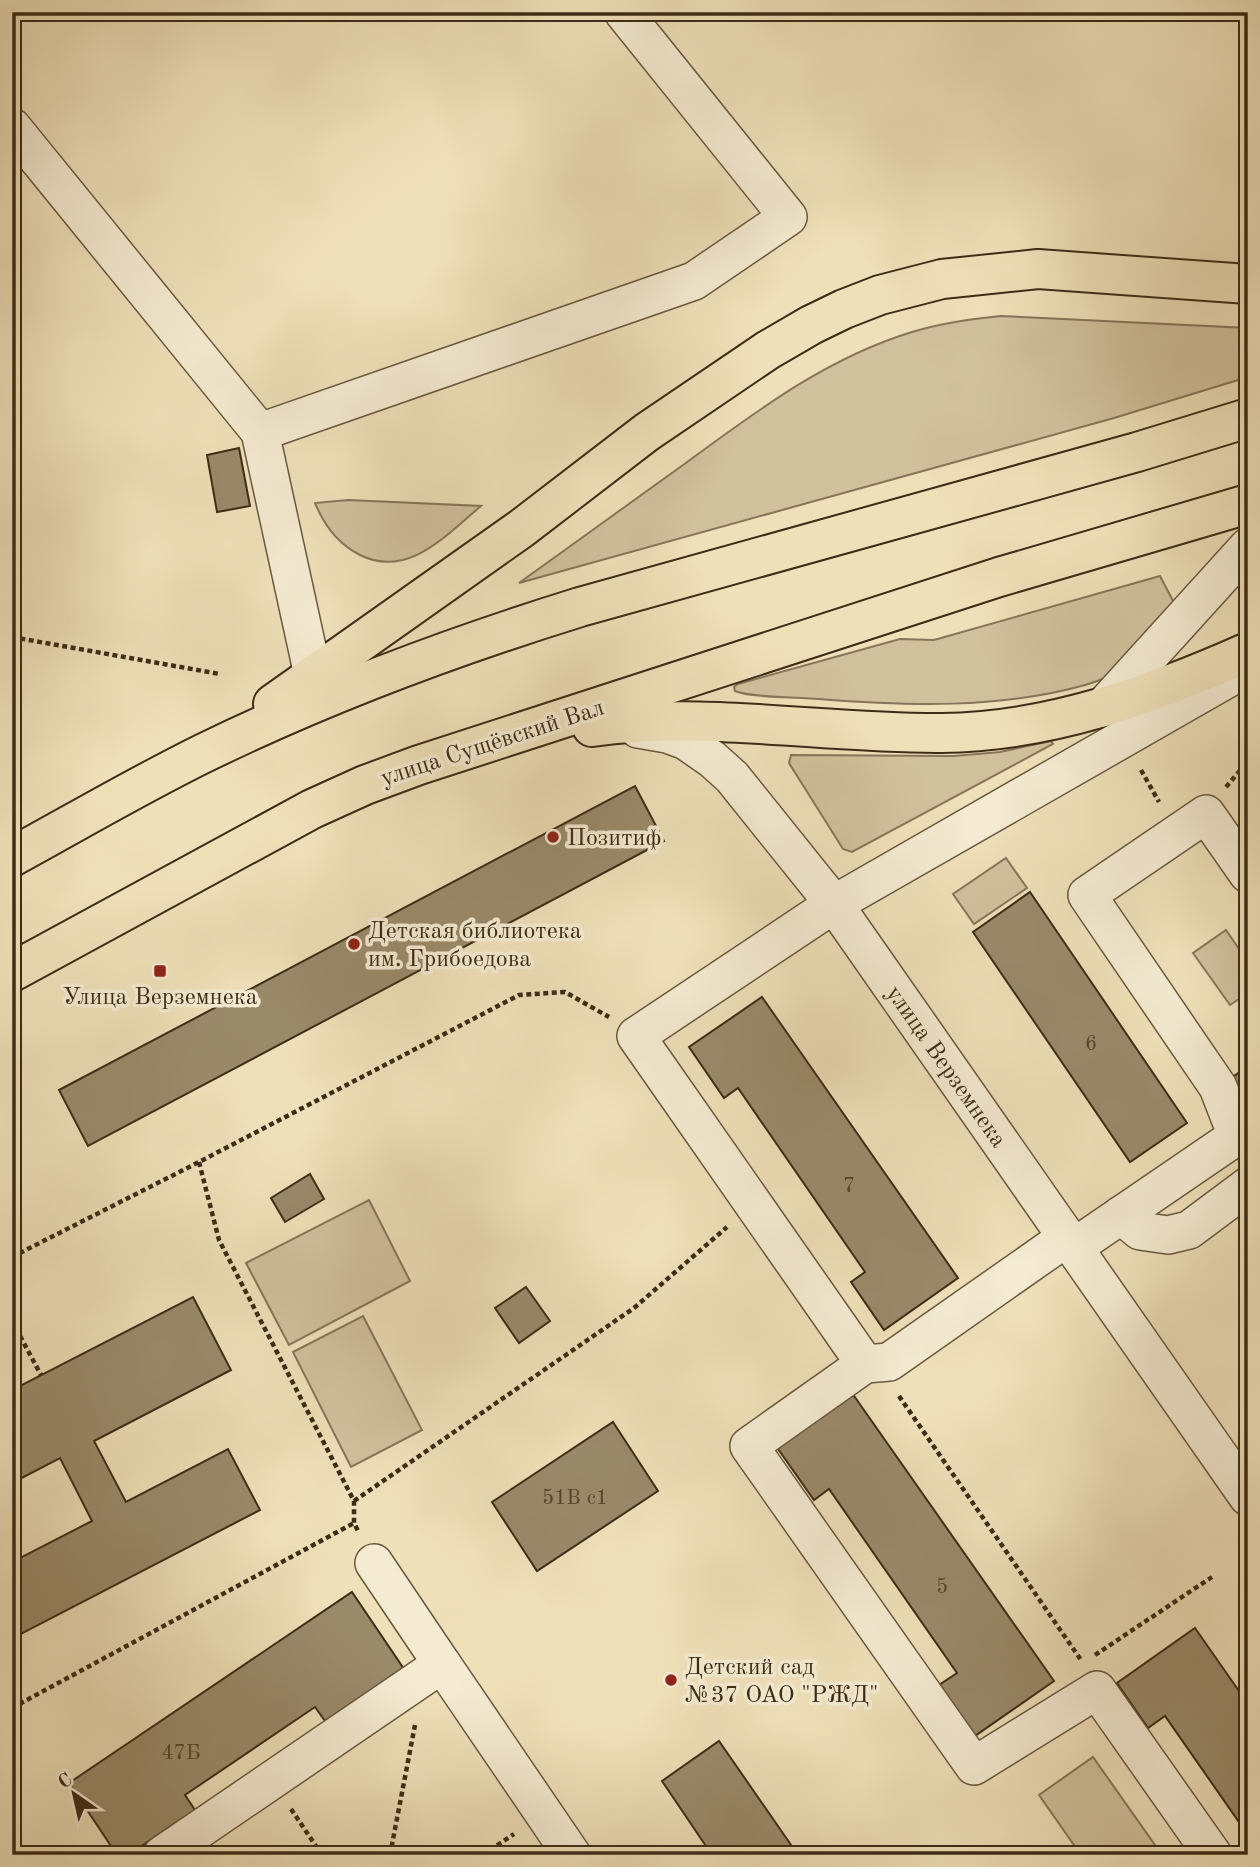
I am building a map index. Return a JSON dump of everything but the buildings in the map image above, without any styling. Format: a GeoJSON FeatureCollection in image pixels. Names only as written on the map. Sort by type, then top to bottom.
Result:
{"type":"FeatureCollection","features":[{"type":"Feature","properties":{"kind":"main road"},"geometry":{"type":"LineString","coordinates":[[202,754],[522,528],[647,432],[768,350],[844,309],[880,295],[942,279],[1038,269],[1248,284]]}},
{"type":"Feature","properties":{"kind":"main road"},"geometry":{"type":"LineString","coordinates":[[12,857],[202,754],[393,670],[488,635],[580,607],[977,498],[1248,418]]}},
{"type":"Feature","properties":{"kind":"main road","name":"улица Сущёвский Вал"},"geometry":{"type":"LineString","coordinates":[[12,972],[312,809],[365,785],[419,765],[999,577],[1248,504]]}},
{"type":"Feature","properties":{"kind":"main road"},"geometry":{"type":"LineString","coordinates":[[419,765],[581,729],[649,720],[691,720],[885,733],[1000,729],[1051,721],[1101,708],[1162,688],[1248,652]]}},
{"type":"Feature","properties":{"kind":"street"},"geometry":{"type":"LineString","coordinates":[[260,432],[694,281],[788,217],[623,12]]}},
{"type":"Feature","properties":{"kind":"street"},"geometry":{"type":"LineString","coordinates":[[12,127],[260,432],[313,675]]}},
{"type":"Feature","properties":{"kind":"street"},"geometry":{"type":"LineString","coordinates":[[1101,708],[1248,547]]}},
{"type":"Feature","properties":{"kind":"street"},"geometry":{"type":"LineString","coordinates":[[871,1364],[753,1204],[635,1036],[834,904],[1248,667]]}},
{"type":"Feature","properties":{"kind":"street","name":"улица Верземнека"},"geometry":{"type":"LineString","coordinates":[[581,729],[648,729],[685,741],[712,759],[745,793],[834,904],[1246,1492]]}},
{"type":"Feature","properties":{"kind":"street"},"geometry":{"type":"LineString","coordinates":[[1213,1855],[1097,1690],[974,1766],[749,1446],[871,1364],[889,1362],[1069,1243],[1243,1143],[1218,1087],[1087,895],[1206,814],[1248,874]]}},
{"type":"Feature","properties":{"kind":"street"},"geometry":{"type":"LineString","coordinates":[[1121,1215],[1140,1231],[1168,1235],[1189,1230],[1248,1186]]}},
{"type":"Feature","properties":{"kind":"street"},"geometry":{"type":"LineString","coordinates":[[374,1563],[433,1670],[572,1855]]}},
{"type":"Feature","properties":{"kind":"street"},"geometry":{"type":"LineString","coordinates":[[162,1855],[433,1670]]}},
{"type":"Feature","properties":{"kind":"path"},"geometry":{"type":"LineString","coordinates":[[12,637],[220,674]]}},
{"type":"Feature","properties":{"kind":"path"},"geometry":{"type":"LineString","coordinates":[[12,1257],[199,1163],[519,995],[565,992],[625,1026],[635,1036]]}},
{"type":"Feature","properties":{"kind":"path"},"geometry":{"type":"LineString","coordinates":[[199,1163],[219,1240],[354,1502],[354,1523],[374,1563]]}},
{"type":"Feature","properties":{"kind":"path"},"geometry":{"type":"LineString","coordinates":[[354,1502],[634,1308],[753,1204]]}},
{"type":"Feature","properties":{"kind":"path"},"geometry":{"type":"LineString","coordinates":[[12,1321],[41,1375]]}},
{"type":"Feature","properties":{"kind":"path"},"geometry":{"type":"LineString","coordinates":[[871,1364],[1083,1663]]}},
{"type":"Feature","properties":{"kind":"path"},"geometry":{"type":"LineString","coordinates":[[12,1709],[354,1523]]}},
{"type":"Feature","properties":{"kind":"path"},"geometry":{"type":"LineString","coordinates":[[1094,1656],[1212,1577]]}},
{"type":"Feature","properties":{"kind":"path"},"geometry":{"type":"LineString","coordinates":[[390,1855],[433,1670]]}},
{"type":"Feature","properties":{"kind":"path"},"geometry":{"type":"LineString","coordinates":[[272,1780],[323,1855]]}},
{"type":"Feature","properties":{"kind":"shaded area"},"geometry":{"type":"Polygon","coordinates":[[[1001,316],[1248,328],[1248,377],[1114,418],[519,583],[737,426],[820,372],[850,356],[912,332],[1001,316]]]}},
{"type":"Feature","properties":{"kind":"shaded area"},"geometry":{"type":"Polygon","coordinates":[[[348,500],[481,506],[440,541],[410,558],[394,562],[378,561],[352,551],[338,540],[327,526],[315,503],[348,500]]]}},
{"type":"Feature","properties":{"kind":"shaded area"},"geometry":{"type":"Polygon","coordinates":[[[1160,576],[1192,637],[1126,669],[1085,685],[1020,698],[953,704],[764,696],[735,691],[734,687],[738,684],[900,639],[934,640],[1160,576]]]}},
{"type":"Feature","properties":{"kind":"shaded area"},"geometry":{"type":"Polygon","coordinates":[[[1051,741],[1053,744],[852,852],[843,849],[789,763],[791,755],[954,756],[1000,752],[1051,741]]]}},
{"type":"Feature","properties":{"kind":"shaded area"},"geometry":{"type":"Polygon","coordinates":[[[1006,858],[1027,888],[974,924],[953,894],[1006,858]]]}},
{"type":"Feature","properties":{"kind":"shaded area"},"geometry":{"type":"Polygon","coordinates":[[[1226,930],[1248,962],[1248,993],[1230,1005],[1193,953],[1226,930]]]}},
{"type":"Feature","properties":{"kind":"shaded area"},"geometry":{"type":"Polygon","coordinates":[[[369,1200],[410,1281],[289,1345],[246,1263],[369,1200]]]}},
{"type":"Feature","properties":{"kind":"shaded area"},"geometry":{"type":"Polygon","coordinates":[[[363,1316],[422,1430],[351,1467],[293,1352],[363,1316]]]}},
{"type":"Feature","properties":{"kind":"shaded area"},"geometry":{"type":"Polygon","coordinates":[[[1093,1757],[1162,1855],[1081,1855],[1039,1795],[1093,1757]]]}},
{"type":"Feature","properties":{"kind":"place","name":"Позитиф"},"geometry":{"type":"Point","coordinates":[553,837]}},
{"type":"Feature","properties":{"kind":"place","name":"Детская библиотека им. Грибоедова"},"geometry":{"type":"Point","coordinates":[354,944]}},
{"type":"Feature","properties":{"kind":"place","name":"Улица Верземнека"},"geometry":{"type":"Point","coordinates":[160,971]}},
{"type":"Feature","properties":{"kind":"place","name":"Детский сад №37 ОАО \"РЖД\""},"geometry":{"type":"Point","coordinates":[671,1680]}}]}
